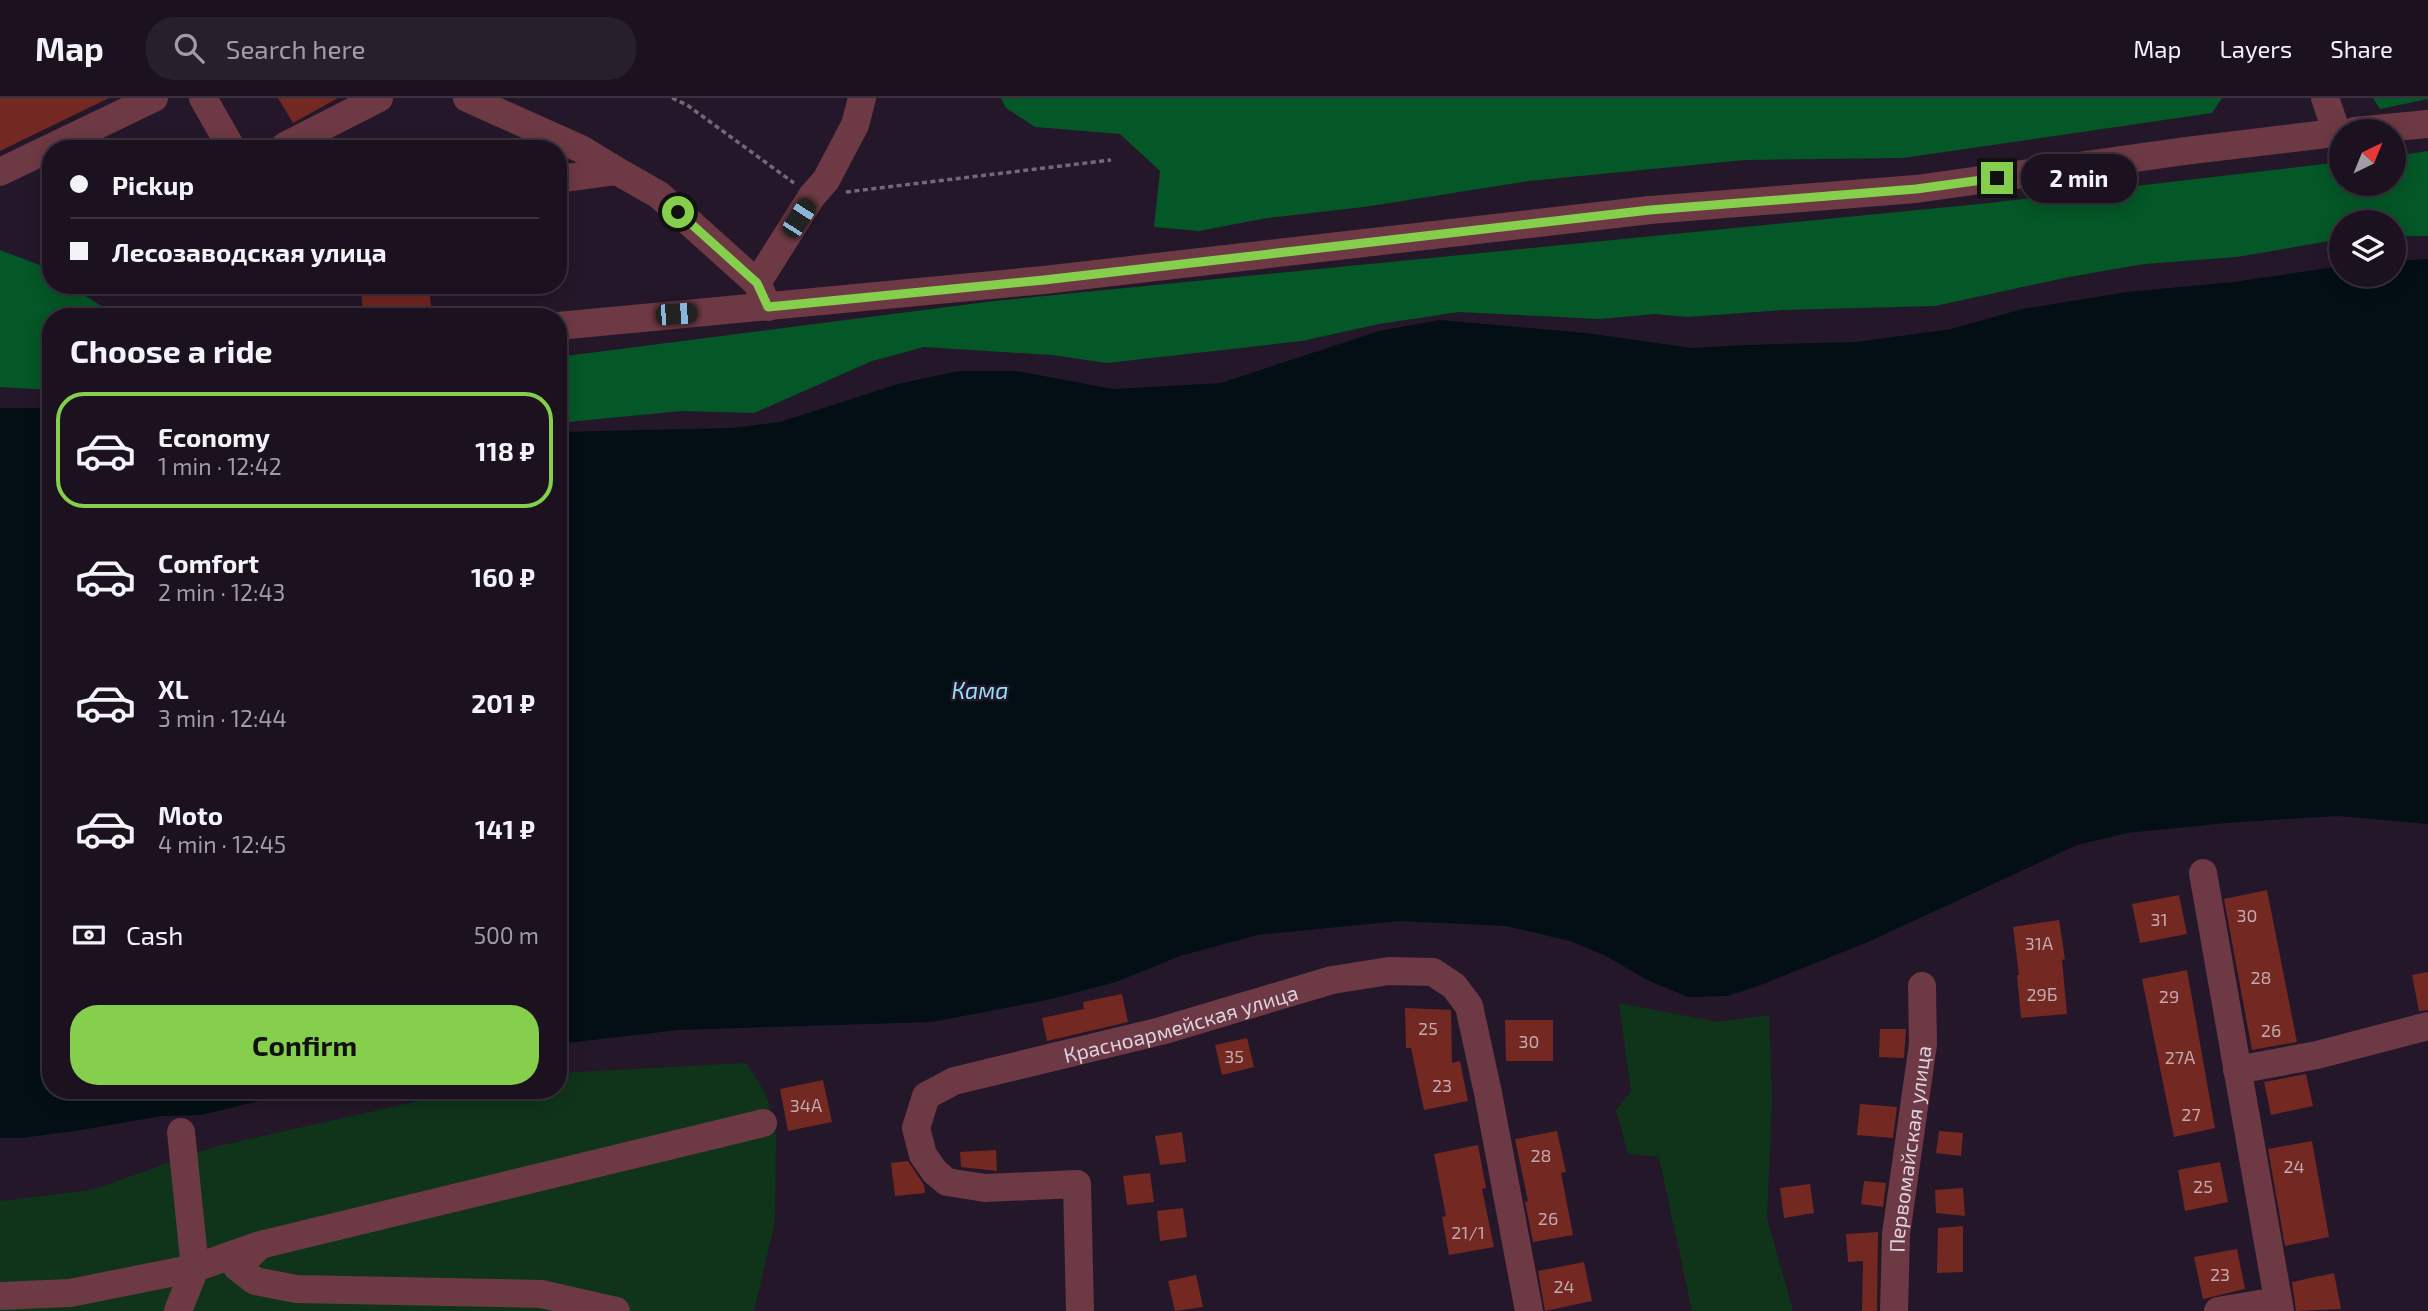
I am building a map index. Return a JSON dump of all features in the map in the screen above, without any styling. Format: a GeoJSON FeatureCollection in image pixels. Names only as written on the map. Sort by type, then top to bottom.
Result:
{"type":"FeatureCollection","features":[{"type":"Feature","properties":{"kind":"street"},"geometry":{"type":"LineString","coordinates":[[67,140],[154,98]]}},
{"type":"Feature","properties":{"kind":"street"},"geometry":{"type":"LineString","coordinates":[[203,98],[227,140]]}},
{"type":"Feature","properties":{"kind":"street"},"geometry":{"type":"LineString","coordinates":[[297,140],[379,98]]}},
{"type":"Feature","properties":{"kind":"street"},"geometry":{"type":"LineString","coordinates":[[467,98],[560,140]]}},
{"type":"Feature","properties":{"kind":"street"},"geometry":{"type":"LineString","coordinates":[[762,295],[812,196],[826,180],[855,125],[862,98]]}},
{"type":"Feature","properties":{"kind":"street"},"geometry":{"type":"LineString","coordinates":[[2325,98],[2337,119]]}},
{"type":"Feature","properties":{"kind":"street"},"geometry":{"type":"LineString","coordinates":[[2406,126],[2428,124]]}},
{"type":"Feature","properties":{"kind":"street"},"geometry":{"type":"LineString","coordinates":[[567,326],[762,295],[1044,280],[1650,210],[1916,189],[2329,134]]}},
{"type":"Feature","properties":{"kind":"street"},"geometry":{"type":"LineString","coordinates":[[567,143],[659,195],[762,295]]}},
{"type":"Feature","properties":{"kind":"street"},"geometry":{"type":"LineString","coordinates":[[0,172],[42,152]]}},
{"type":"Feature","properties":{"kind":"street"},"geometry":{"type":"LineString","coordinates":[[567,178],[617,171]]}},
{"type":"Feature","properties":{"kind":"street"},"geometry":{"type":"LineString","coordinates":[[2203,873],[2278,1306],[2218,1311]]}},
{"type":"Feature","properties":{"kind":"street","name":"Красноармейская улица"},"geometry":{"type":"LineString","coordinates":[[1080,1311],[1077,1184],[985,1188],[947,1182],[935,1172],[923,1154],[916,1128],[926,1096],[954,1081],[1161,1031],[1332,980],[1389,971],[1433,972],[1454,986],[1469,1006],[1529,1311]]}},
{"type":"Feature","properties":{"kind":"street","name":"Первомайская улица"},"geometry":{"type":"LineString","coordinates":[[1894,1311],[1896,1234],[1923,1044],[1922,986]]}},
{"type":"Feature","properties":{"kind":"street"},"geometry":{"type":"LineString","coordinates":[[2237,1070],[2317,1055],[2428,1026]]}},
{"type":"Feature","properties":{"kind":"street"},"geometry":{"type":"LineString","coordinates":[[0,1296],[70,1293],[195,1268],[260,1245],[763,1124]]}},
{"type":"Feature","properties":{"kind":"street"},"geometry":{"type":"LineString","coordinates":[[178,1311],[195,1268],[181,1132]]}},
{"type":"Feature","properties":{"kind":"street"},"geometry":{"type":"LineString","coordinates":[[260,1245],[237,1268],[255,1281],[296,1290],[541,1294],[616,1311]]}},
{"type":"Feature","properties":{"kind":"path"},"geometry":{"type":"LineString","coordinates":[[672,98],[687,105],[812,196],[1111,160]]}},
{"type":"Feature","properties":{"kind":"green space"},"geometry":{"type":"Polygon","coordinates":[[[1001,98],[2222,98],[2212,113],[1903,158],[1745,160],[1529,181],[1364,207],[1267,218],[1199,231],[1154,227],[1160,171],[1120,134],[1035,127],[1006,108],[1001,98]]]}},
{"type":"Feature","properties":{"kind":"green space"},"geometry":{"type":"Polygon","coordinates":[[[2373,98],[2428,98],[2428,99],[2380,109],[2373,98]]]}},
{"type":"Feature","properties":{"kind":"green space"},"geometry":{"type":"Polygon","coordinates":[[[2428,151],[2428,236],[2406,236],[2406,210],[2329,210],[2329,241],[2237,257],[2144,264],[1935,306],[1783,310],[1688,317],[1655,314],[1600,319],[1459,312],[1379,324],[1302,341],[1107,363],[1052,355],[924,347],[872,361],[754,413],[682,411],[567,422],[567,356],[994,301],[1989,203],[2329,163],[2329,196],[2406,196],[2406,154],[2428,151]]]}},
{"type":"Feature","properties":{"kind":"green space"},"geometry":{"type":"Polygon","coordinates":[[[0,250],[42,266],[42,294],[83,294],[104,308],[42,308],[42,389],[0,387],[0,250]]]}},
{"type":"Feature","properties":{"kind":"green space"},"geometry":{"type":"Polygon","coordinates":[[[1619,1003],[1717,1022],[1769,1015],[1772,1099],[1767,1218],[1793,1311],[1692,1311],[1659,1157],[1628,1154],[1616,1110],[1631,1092],[1619,1003]]]}},
{"type":"Feature","properties":{"kind":"green space"},"geometry":{"type":"Polygon","coordinates":[[[746,1063],[766,1094],[776,1133],[775,1221],[754,1311],[0,1311],[0,1201],[92,1190],[210,1148],[427,1099],[567,1099],[567,1073],[746,1063]]]}},
{"type":"Feature","properties":{"kind":"water","name":"Кама"},"geometry":{"type":"Polygon","coordinates":[[[2428,259],[2428,824],[2338,816],[2237,822],[2127,833],[2077,845],[1868,942],[1727,996],[1688,997],[1649,981],[1604,955],[1570,941],[1506,926],[1399,921],[1257,935],[1180,956],[1116,982],[1047,1000],[932,1022],[678,1030],[567,1043],[567,432],[731,428],[780,422],[898,384],[959,371],[1017,371],[1113,389],[1221,383],[1379,331],[1440,320],[1586,333],[1692,348],[1857,342],[1951,329],[2022,309],[2127,292],[2234,282],[2329,268],[2329,287],[2406,287],[2406,260],[2428,259]]]}},
{"type":"Feature","properties":{"kind":"water"},"geometry":{"type":"Polygon","coordinates":[[[0,408],[42,408],[42,1099],[267,1099],[201,1115],[162,1116],[75,1131],[0,1138],[0,408]]]}},
{"type":"Feature","properties":{"kind":"building"},"geometry":{"type":"Polygon","coordinates":[[[0,98],[109,98],[0,151],[0,98]]]}},
{"type":"Feature","properties":{"kind":"building"},"geometry":{"type":"Polygon","coordinates":[[[278,98],[338,98],[293,123],[278,98]]]}},
{"type":"Feature","properties":{"kind":"building"},"geometry":{"type":"Polygon","coordinates":[[[361,294],[430,294],[431,308],[363,308],[361,294]]]}},
{"type":"Feature","properties":{"kind":"building"},"geometry":{"type":"Polygon","coordinates":[[[2267,890],[2297,1042],[2252,1050],[2224,899],[2267,890]]]}},
{"type":"Feature","properties":{"kind":"building"},"geometry":{"type":"Polygon","coordinates":[[[2179,895],[2187,934],[2140,943],[2132,904],[2179,895]]]}},
{"type":"Feature","properties":{"kind":"building"},"geometry":{"type":"Polygon","coordinates":[[[2059,920],[2065,959],[2062,960],[2067,1014],[2021,1018],[2013,927],[2059,920]]]}},
{"type":"Feature","properties":{"kind":"building"},"geometry":{"type":"Polygon","coordinates":[[[2187,970],[2215,1128],[2174,1137],[2142,979],[2187,970]]]}},
{"type":"Feature","properties":{"kind":"building"},"geometry":{"type":"Polygon","coordinates":[[[2428,972],[2428,1010],[2419,1011],[2412,975],[2428,972]]]}},
{"type":"Feature","properties":{"kind":"building"},"geometry":{"type":"Polygon","coordinates":[[[1122,994],[1128,1022],[1047,1041],[1042,1018],[1084,1009],[1083,1002],[1122,994]]]}},
{"type":"Feature","properties":{"kind":"building"},"geometry":{"type":"Polygon","coordinates":[[[1405,1008],[1451,1010],[1452,1063],[1460,1061],[1468,1101],[1424,1110],[1411,1048],[1406,1048],[1405,1008]]]}},
{"type":"Feature","properties":{"kind":"building"},"geometry":{"type":"Polygon","coordinates":[[[1505,1020],[1553,1020],[1553,1061],[1506,1061],[1505,1020]]]}},
{"type":"Feature","properties":{"kind":"building"},"geometry":{"type":"Polygon","coordinates":[[[1880,1029],[1906,1029],[1904,1058],[1879,1057],[1880,1029]]]}},
{"type":"Feature","properties":{"kind":"building"},"geometry":{"type":"Polygon","coordinates":[[[1247,1038],[1254,1067],[1222,1075],[1215,1045],[1247,1038]]]}},
{"type":"Feature","properties":{"kind":"building"},"geometry":{"type":"Polygon","coordinates":[[[2306,1074],[2313,1106],[2271,1115],[2264,1082],[2306,1074]]]}},
{"type":"Feature","properties":{"kind":"building"},"geometry":{"type":"Polygon","coordinates":[[[823,1080],[832,1122],[788,1131],[780,1089],[823,1080]]]}},
{"type":"Feature","properties":{"kind":"building"},"geometry":{"type":"Polygon","coordinates":[[[1860,1104],[1897,1107],[1893,1138],[1857,1135],[1860,1104]]]}},
{"type":"Feature","properties":{"kind":"building"},"geometry":{"type":"Polygon","coordinates":[[[1557,1131],[1566,1172],[1561,1173],[1573,1235],[1533,1242],[1525,1202],[1528,1201],[1515,1139],[1557,1131]]]}},
{"type":"Feature","properties":{"kind":"building"},"geometry":{"type":"Polygon","coordinates":[[[1939,1131],[1963,1133],[1961,1156],[1936,1153],[1939,1131]]]}},
{"type":"Feature","properties":{"kind":"building"},"geometry":{"type":"Polygon","coordinates":[[[1182,1132],[1186,1162],[1160,1165],[1155,1136],[1182,1132]]]}},
{"type":"Feature","properties":{"kind":"building"},"geometry":{"type":"Polygon","coordinates":[[[2312,1141],[2329,1237],[2285,1246],[2268,1149],[2312,1141]]]}},
{"type":"Feature","properties":{"kind":"building"},"geometry":{"type":"Polygon","coordinates":[[[1478,1145],[1486,1188],[1482,1189],[1494,1247],[1449,1255],[1442,1217],[1446,1216],[1434,1154],[1478,1145]]]}},
{"type":"Feature","properties":{"kind":"building"},"geometry":{"type":"Polygon","coordinates":[[[996,1150],[997,1171],[961,1167],[960,1152],[996,1150]]]}},
{"type":"Feature","properties":{"kind":"building"},"geometry":{"type":"Polygon","coordinates":[[[908,1161],[924,1185],[925,1193],[895,1196],[891,1163],[908,1161]]]}},
{"type":"Feature","properties":{"kind":"building"},"geometry":{"type":"Polygon","coordinates":[[[2220,1162],[2228,1202],[2185,1211],[2178,1170],[2220,1162]]]}},
{"type":"Feature","properties":{"kind":"building"},"geometry":{"type":"Polygon","coordinates":[[[1150,1173],[1154,1202],[1127,1205],[1123,1176],[1150,1173]]]}},
{"type":"Feature","properties":{"kind":"building"},"geometry":{"type":"Polygon","coordinates":[[[1864,1181],[1886,1183],[1883,1207],[1861,1204],[1864,1181]]]}},
{"type":"Feature","properties":{"kind":"building"},"geometry":{"type":"Polygon","coordinates":[[[1810,1184],[1814,1213],[1784,1218],[1780,1188],[1810,1184]]]}},
{"type":"Feature","properties":{"kind":"building"},"geometry":{"type":"Polygon","coordinates":[[[1963,1188],[1965,1216],[1936,1213],[1935,1190],[1963,1188]]]}},
{"type":"Feature","properties":{"kind":"building"},"geometry":{"type":"Polygon","coordinates":[[[1183,1208],[1187,1237],[1160,1241],[1157,1211],[1183,1208]]]}},
{"type":"Feature","properties":{"kind":"building"},"geometry":{"type":"Polygon","coordinates":[[[1963,1226],[1963,1272],[1937,1273],[1938,1228],[1963,1226]]]}},
{"type":"Feature","properties":{"kind":"building"},"geometry":{"type":"Polygon","coordinates":[[[1878,1232],[1877,1311],[1862,1311],[1863,1261],[1848,1262],[1846,1234],[1878,1232]]]}},
{"type":"Feature","properties":{"kind":"building"},"geometry":{"type":"Polygon","coordinates":[[[2237,1249],[2245,1289],[2203,1299],[2194,1257],[2237,1249]]]}},
{"type":"Feature","properties":{"kind":"building"},"geometry":{"type":"Polygon","coordinates":[[[1584,1262],[1592,1301],[1545,1311],[1538,1271],[1584,1262]]]}},
{"type":"Feature","properties":{"kind":"building"},"geometry":{"type":"Polygon","coordinates":[[[2334,1273],[2341,1309],[2296,1311],[2292,1282],[2334,1273]]]}},
{"type":"Feature","properties":{"kind":"building"},"geometry":{"type":"Polygon","coordinates":[[[1196,1275],[1203,1307],[1175,1311],[1168,1281],[1196,1275]]]}},
{"type":"Feature","properties":{"kind":"route"},"geometry":{"type":"LineString","coordinates":[[678,212],[757,283],[768,307],[1044,280],[1650,210],[1916,189],[1997,178]]}}]}
